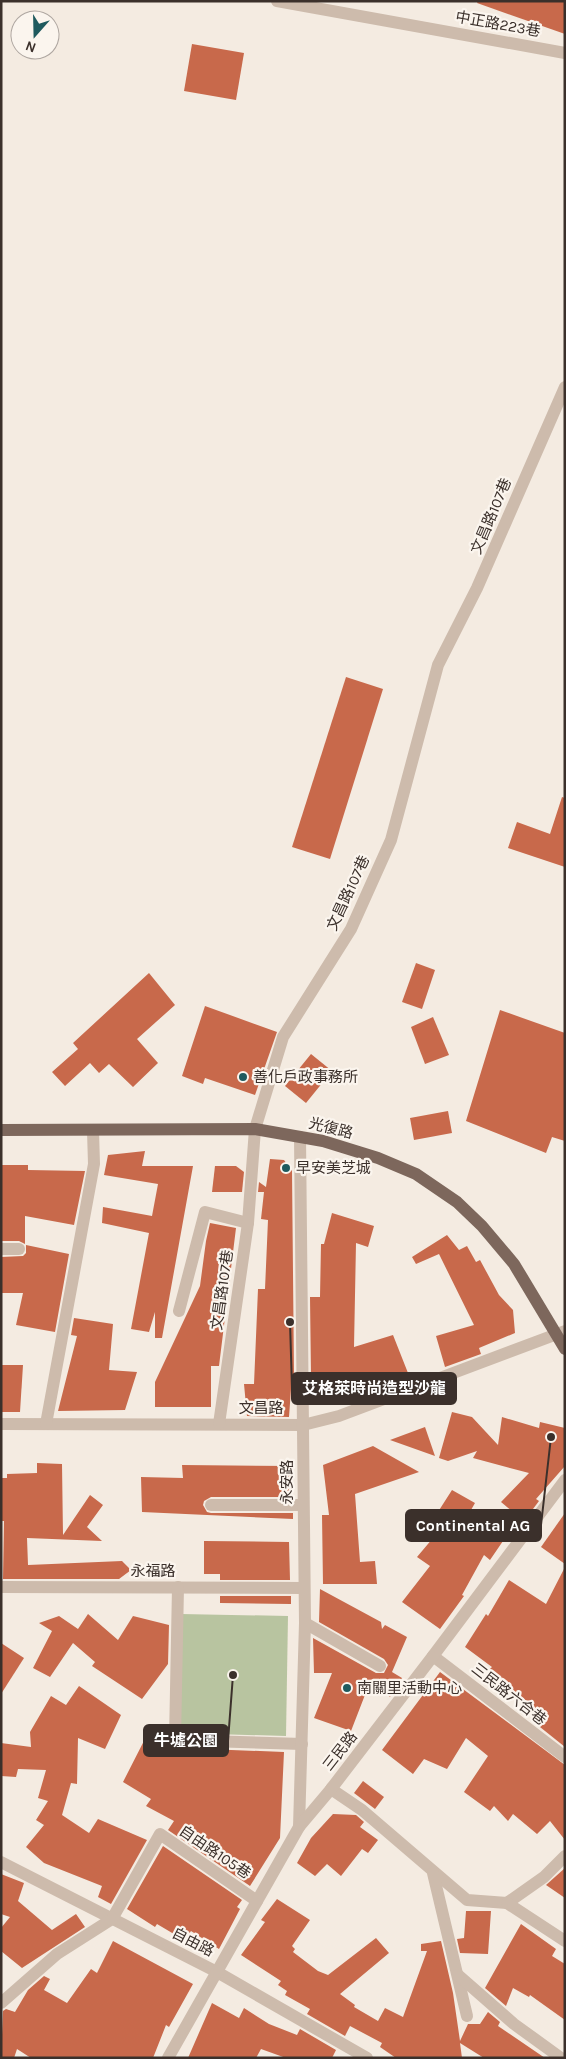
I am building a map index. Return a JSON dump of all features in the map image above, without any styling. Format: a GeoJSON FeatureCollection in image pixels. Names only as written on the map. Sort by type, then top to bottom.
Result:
{"type":"FeatureCollection","features":[{"type":"Feature","properties":{"kind":"main road","name":"光復路"},"geometry":{"type":"LineString","coordinates":[[1,1130],[255,1129],[323,1141],[378,1158],[416,1174],[457,1202],[482,1226],[514,1264],[560,1332],[565,1349]]}},
{"type":"Feature","properties":{"kind":"street","name":"中正路223巷"},"geometry":{"type":"LineString","coordinates":[[277,1],[565,53]]}},
{"type":"Feature","properties":{"kind":"street","name":"文昌路107巷"},"geometry":{"type":"LineString","coordinates":[[219,1424],[248,1223],[255,1129],[283,1037],[351,929],[391,840],[438,665],[477,588],[565,387]]}},
{"type":"Feature","properties":{"kind":"street"},"geometry":{"type":"LineString","coordinates":[[46,1424],[94,1164],[93,1131]]}},
{"type":"Feature","properties":{"kind":"street","name":"永安路"},"geometry":{"type":"LineString","coordinates":[[299,1827],[305,1623],[300,1137]]}},
{"type":"Feature","properties":{"kind":"street"},"geometry":{"type":"LineString","coordinates":[[179,1311],[205,1212],[248,1223]]}},
{"type":"Feature","properties":{"kind":"street"},"geometry":{"type":"LineString","coordinates":[[1,1248],[19,1249]]}},
{"type":"Feature","properties":{"kind":"street","name":"文昌路"},"geometry":{"type":"LineString","coordinates":[[1,1424],[303,1424],[339,1416],[560,1332]]}},
{"type":"Feature","properties":{"kind":"street","name":"三民路"},"geometry":{"type":"LineString","coordinates":[[168,2058],[299,1827],[331,1789],[433,1656],[565,1480]]}},
{"type":"Feature","properties":{"kind":"street"},"geometry":{"type":"LineString","coordinates":[[211,1505],[303,1505]]}},
{"type":"Feature","properties":{"kind":"street","name":"永福路"},"geometry":{"type":"LineString","coordinates":[[1,1586],[304,1588]]}},
{"type":"Feature","properties":{"kind":"street"},"geometry":{"type":"LineString","coordinates":[[178,1587],[175,1740],[302,1744]]}},
{"type":"Feature","properties":{"kind":"street"},"geometry":{"type":"LineString","coordinates":[[305,1623],[380,1666]]}},
{"type":"Feature","properties":{"kind":"street","name":"三民路六合巷"},"geometry":{"type":"LineString","coordinates":[[433,1656],[565,1757]]}},
{"type":"Feature","properties":{"kind":"street"},"geometry":{"type":"LineString","coordinates":[[331,1789],[362,1810],[433,1873],[467,1900],[507,1903],[565,1941]]}},
{"type":"Feature","properties":{"kind":"street","name":"自由路105巷"},"geometry":{"type":"LineString","coordinates":[[112,1919],[160,1834],[257,1901]]}},
{"type":"Feature","properties":{"kind":"street"},"geometry":{"type":"LineString","coordinates":[[507,1903],[544,1877],[565,1856]]}},
{"type":"Feature","properties":{"kind":"street","name":"自由路"},"geometry":{"type":"LineString","coordinates":[[1,1862],[217,1972],[366,2058]]}},
{"type":"Feature","properties":{"kind":"street"},"geometry":{"type":"LineString","coordinates":[[433,1873],[468,2016]]}},
{"type":"Feature","properties":{"kind":"street"},"geometry":{"type":"LineString","coordinates":[[1,2003],[57,1954],[112,1919]]}},
{"type":"Feature","properties":{"kind":"street"},"geometry":{"type":"LineString","coordinates":[[458,1975],[514,2024],[562,2058]]}},
{"type":"Feature","properties":{"kind":"green space"},"geometry":{"type":"Polygon","coordinates":[[[181,1614],[288,1616],[286,1736],[179,1733],[181,1614]]]}},
{"type":"Feature","properties":{"kind":"building"},"geometry":{"type":"Polygon","coordinates":[[[478,1],[565,1],[565,34],[477,3],[478,1]]]}},
{"type":"Feature","properties":{"kind":"building"},"geometry":{"type":"Polygon","coordinates":[[[192,44],[244,53],[236,100],[184,91],[192,44]]]}},
{"type":"Feature","properties":{"kind":"building"},"geometry":{"type":"Polygon","coordinates":[[[346,677],[383,689],[330,859],[292,847],[346,677]]]}},
{"type":"Feature","properties":{"kind":"building"},"geometry":{"type":"Polygon","coordinates":[[[562,797],[565,798],[565,867],[508,848],[517,822],[550,834],[562,797]]]}},
{"type":"Feature","properties":{"kind":"building"},"geometry":{"type":"Polygon","coordinates":[[[416,963],[435,970],[422,1009],[402,1002],[416,963]]]}},
{"type":"Feature","properties":{"kind":"building"},"geometry":{"type":"Polygon","coordinates":[[[149,973],[175,1005],[137,1039],[158,1063],[133,1087],[109,1064],[99,1073],[90,1063],[65,1086],[52,1072],[78,1049],[73,1043],[149,973]]]}},
{"type":"Feature","properties":{"kind":"building"},"geometry":{"type":"Polygon","coordinates":[[[205,1006],[277,1032],[255,1095],[205,1078],[203,1084],[182,1076],[205,1006]]]}},
{"type":"Feature","properties":{"kind":"building"},"geometry":{"type":"Polygon","coordinates":[[[500,1010],[565,1033],[565,1141],[552,1137],[546,1153],[466,1121],[500,1010]]]}},
{"type":"Feature","properties":{"kind":"building"},"geometry":{"type":"Polygon","coordinates":[[[433,1017],[449,1055],[425,1064],[411,1027],[433,1017]]]}},
{"type":"Feature","properties":{"kind":"building"},"geometry":{"type":"Polygon","coordinates":[[[311,1054],[332,1071],[306,1103],[285,1086],[311,1054]]]}},
{"type":"Feature","properties":{"kind":"building"},"geometry":{"type":"Polygon","coordinates":[[[448,1111],[452,1133],[414,1140],[410,1118],[448,1111]]]}},
{"type":"Feature","properties":{"kind":"building"},"geometry":{"type":"Polygon","coordinates":[[[145,1151],[142,1166],[193,1166],[162,1338],[155,1338],[155,1312],[149,1332],[131,1329],[149,1233],[102,1223],[103,1207],[152,1216],[158,1184],[104,1175],[108,1155],[145,1151]]]}},
{"type":"Feature","properties":{"kind":"building"},"geometry":{"type":"Polygon","coordinates":[[[270,1159],[284,1160],[292,1171],[294,1375],[292,1375],[289,1417],[247,1416],[244,1384],[254,1384],[258,1289],[265,1289],[268,1220],[261,1219],[264,1192],[258,1192],[259,1182],[266,1187],[270,1159]]]}},
{"type":"Feature","properties":{"kind":"building"},"geometry":{"type":"Polygon","coordinates":[[[1,1165],[28,1165],[28,1170],[85,1171],[74,1225],[25,1216],[25,1244],[19,1241],[1,1241],[1,1165]]]}},
{"type":"Feature","properties":{"kind":"building"},"geometry":{"type":"Polygon","coordinates":[[[215,1166],[236,1166],[244,1172],[242,1192],[212,1192],[215,1166]]]}},
{"type":"Feature","properties":{"kind":"building"},"geometry":{"type":"Polygon","coordinates":[[[332,1213],[374,1226],[368,1247],[356,1243],[354,1347],[393,1335],[408,1373],[359,1389],[359,1392],[333,1400],[319,1396],[317,1376],[311,1376],[310,1297],[320,1297],[321,1244],[324,1244],[332,1213]]]}},
{"type":"Feature","properties":{"kind":"building"},"geometry":{"type":"Polygon","coordinates":[[[210,1223],[236,1228],[219,1366],[211,1366],[211,1407],[155,1407],[155,1382],[200,1286],[210,1223]]]}},
{"type":"Feature","properties":{"kind":"building"},"geometry":{"type":"Polygon","coordinates":[[[447,1235],[459,1250],[467,1246],[476,1262],[480,1260],[499,1295],[513,1310],[515,1333],[479,1348],[481,1354],[445,1367],[436,1336],[474,1325],[439,1254],[416,1264],[412,1257],[447,1235]]]}},
{"type":"Feature","properties":{"kind":"building"},"geometry":{"type":"Polygon","coordinates":[[[26,1245],[69,1254],[55,1332],[16,1325],[23,1293],[1,1293],[1,1257],[23,1256],[26,1253],[26,1245]]]}},
{"type":"Feature","properties":{"kind":"building"},"geometry":{"type":"Polygon","coordinates":[[[74,1318],[113,1324],[109,1370],[137,1372],[125,1410],[58,1411],[77,1336],[71,1335],[74,1318]]]}},
{"type":"Feature","properties":{"kind":"building"},"geometry":{"type":"Polygon","coordinates":[[[1,1365],[23,1365],[20,1412],[1,1412],[1,1365]]]}},
{"type":"Feature","properties":{"kind":"building"},"geometry":{"type":"Polygon","coordinates":[[[452,1412],[472,1417],[498,1445],[502,1417],[539,1428],[540,1422],[565,1428],[565,1466],[536,1499],[539,1501],[524,1521],[501,1502],[529,1473],[473,1458],[477,1451],[448,1461],[439,1458],[452,1412]]]}},
{"type":"Feature","properties":{"kind":"building"},"geometry":{"type":"Polygon","coordinates":[[[425,1427],[435,1456],[390,1440],[425,1427]]]}},
{"type":"Feature","properties":{"kind":"building"},"geometry":{"type":"Polygon","coordinates":[[[373,1446],[419,1472],[355,1494],[360,1562],[375,1561],[377,1584],[323,1584],[322,1515],[329,1515],[323,1465],[373,1446]]]}},
{"type":"Feature","properties":{"kind":"building"},"geometry":{"type":"Polygon","coordinates":[[[37,1463],[62,1464],[63,1535],[90,1495],[103,1505],[87,1527],[102,1541],[27,1538],[28,1565],[122,1561],[131,1570],[119,1579],[3,1579],[4,1521],[1,1521],[1,1478],[7,1478],[7,1474],[37,1473],[37,1463]]]}},
{"type":"Feature","properties":{"kind":"building"},"geometry":{"type":"Polygon","coordinates":[[[182,1465],[292,1466],[292,1497],[211,1497],[204,1501],[203,1505],[207,1512],[211,1513],[293,1513],[293,1519],[142,1512],[141,1477],[183,1478],[182,1465]]]}},
{"type":"Feature","properties":{"kind":"building"},"geometry":{"type":"Polygon","coordinates":[[[452,1490],[475,1503],[467,1517],[503,1541],[490,1560],[484,1555],[462,1595],[464,1596],[440,1629],[402,1602],[430,1566],[417,1557],[433,1538],[422,1531],[431,1512],[436,1515],[452,1490]]]}},
{"type":"Feature","properties":{"kind":"building"},"geometry":{"type":"Polygon","coordinates":[[[565,1513],[565,1564],[541,1547],[565,1513]]]}},
{"type":"Feature","properties":{"kind":"building"},"geometry":{"type":"Polygon","coordinates":[[[204,1541],[289,1542],[290,1580],[220,1580],[220,1574],[204,1574],[204,1541]]]}},
{"type":"Feature","properties":{"kind":"building"},"geometry":{"type":"Polygon","coordinates":[[[565,1567],[565,1747],[540,1727],[547,1717],[499,1679],[500,1677],[490,1669],[492,1667],[465,1647],[486,1614],[488,1616],[509,1580],[546,1604],[565,1567]]]}},
{"type":"Feature","properties":{"kind":"building"},"geometry":{"type":"Polygon","coordinates":[[[320,1589],[381,1622],[382,1629],[385,1625],[407,1637],[392,1672],[402,1678],[390,1697],[370,1682],[351,1731],[314,1718],[332,1673],[314,1673],[313,1638],[376,1673],[384,1673],[388,1665],[384,1659],[319,1622],[320,1589]]]}},
{"type":"Feature","properties":{"kind":"building"},"geometry":{"type":"Polygon","coordinates":[[[220,1596],[291,1596],[291,1604],[220,1603],[220,1596]]]}},
{"type":"Feature","properties":{"kind":"building"},"geometry":{"type":"Polygon","coordinates":[[[88,1614],[118,1640],[133,1616],[169,1625],[168,1664],[142,1699],[92,1666],[95,1662],[73,1643],[50,1677],[33,1668],[52,1631],[39,1623],[59,1616],[78,1629],[88,1614]]]}},
{"type":"Feature","properties":{"kind":"building"},"geometry":{"type":"Polygon","coordinates":[[[1,1643],[24,1658],[1,1694],[1,1643]]]}},
{"type":"Feature","properties":{"kind":"building"},"geometry":{"type":"Polygon","coordinates":[[[440,1672],[565,1765],[565,1840],[550,1821],[537,1834],[513,1814],[508,1821],[494,1806],[490,1811],[464,1792],[488,1756],[466,1738],[447,1769],[424,1759],[413,1774],[382,1750],[440,1672]]]}},
{"type":"Feature","properties":{"kind":"building"},"geometry":{"type":"Polygon","coordinates":[[[79,1686],[121,1715],[105,1749],[78,1738],[77,1784],[71,1783],[62,1815],[89,1833],[98,1819],[147,1840],[111,1904],[98,1897],[102,1886],[44,1863],[26,1847],[44,1825],[36,1820],[48,1801],[38,1798],[46,1770],[18,1769],[16,1777],[1,1776],[1,1743],[31,1747],[30,1732],[51,1696],[66,1705],[79,1686]]]}},
{"type":"Feature","properties":{"kind":"building"},"geometry":{"type":"Polygon","coordinates":[[[148,1733],[178,1753],[181,1748],[284,1752],[280,1838],[250,1886],[168,1830],[174,1821],[146,1806],[151,1799],[123,1782],[148,1733]]]}},
{"type":"Feature","properties":{"kind":"building"},"geometry":{"type":"Polygon","coordinates":[[[363,1781],[384,1797],[375,1809],[354,1793],[363,1781]]]}},
{"type":"Feature","properties":{"kind":"building"},"geometry":{"type":"Polygon","coordinates":[[[333,1814],[356,1815],[364,1822],[360,1827],[378,1840],[368,1853],[362,1849],[341,1876],[327,1864],[315,1876],[297,1863],[311,1838],[333,1814]]]}},
{"type":"Feature","properties":{"kind":"building"},"geometry":{"type":"Polygon","coordinates":[[[163,1846],[242,1900],[237,1907],[240,1909],[219,1949],[191,1931],[184,1940],[157,1924],[155,1927],[127,1909],[163,1846]]]}},
{"type":"Feature","properties":{"kind":"building"},"geometry":{"type":"Polygon","coordinates":[[[565,1868],[565,1898],[546,1885],[565,1868]]]}},
{"type":"Feature","properties":{"kind":"building"},"geometry":{"type":"Polygon","coordinates":[[[1,1874],[24,1883],[18,1901],[52,1930],[76,1914],[85,1927],[22,1968],[1,1951],[1,1928],[10,1917],[1,1914],[1,1874]]]}},
{"type":"Feature","properties":{"kind":"building"},"geometry":{"type":"Polygon","coordinates":[[[277,1899],[310,1920],[292,1946],[295,1949],[293,1952],[318,1971],[328,1975],[376,1938],[389,1953],[340,1994],[355,2005],[354,2007],[378,2021],[385,2008],[403,2017],[427,1951],[421,1951],[421,1944],[441,1941],[453,1993],[460,2041],[468,2024],[480,2024],[488,2012],[500,2022],[498,2026],[545,2058],[484,2058],[460,2043],[462,2058],[396,2058],[380,2047],[382,2043],[350,2026],[345,2036],[307,2014],[310,2009],[285,1995],[287,1991],[278,1985],[281,1981],[241,1955],[265,1922],[261,1920],[277,1899]]]}},
{"type":"Feature","properties":{"kind":"building"},"geometry":{"type":"Polygon","coordinates":[[[466,1911],[491,1911],[488,1954],[460,1953],[457,1939],[464,1938],[466,1911]]]}},
{"type":"Feature","properties":{"kind":"building"},"geometry":{"type":"Polygon","coordinates":[[[521,1924],[556,1949],[552,1956],[565,1964],[565,2020],[530,1995],[529,1997],[513,1988],[506,2006],[485,1988],[521,1924]]]}},
{"type":"Feature","properties":{"kind":"building"},"geometry":{"type":"Polygon","coordinates":[[[113,1941],[193,1984],[169,2027],[166,2025],[153,2058],[31,2058],[17,2049],[14,2058],[1,2058],[3,2011],[6,2009],[15,2012],[28,1990],[44,1976],[50,1979],[44,1990],[67,2003],[91,1969],[97,1973],[113,1941]]]}},
{"type":"Feature","properties":{"kind":"building"},"geometry":{"type":"Polygon","coordinates":[[[212,2003],[239,2018],[244,2008],[269,2024],[297,2035],[300,2029],[336,2050],[332,2058],[286,2058],[261,2049],[256,2058],[188,2058],[212,2003]]]}},
{"type":"Feature","properties":{"kind":"place","name":"善化戶政事務所"},"geometry":{"type":"Point","coordinates":[243,1077]}},
{"type":"Feature","properties":{"kind":"place","name":"早安美芝城"},"geometry":{"type":"Point","coordinates":[286,1168]}},
{"type":"Feature","properties":{"kind":"place","name":"艾格萊時尚造型沙龍"},"geometry":{"type":"Point","coordinates":[290,1322]}},
{"type":"Feature","properties":{"kind":"place","name":"Continental AG"},"geometry":{"type":"Point","coordinates":[551,1437]}},
{"type":"Feature","properties":{"kind":"place","name":"牛墟公園"},"geometry":{"type":"Point","coordinates":[233,1675]}},
{"type":"Feature","properties":{"kind":"place","name":"南關里活動中心"},"geometry":{"type":"Point","coordinates":[347,1688]}}]}
